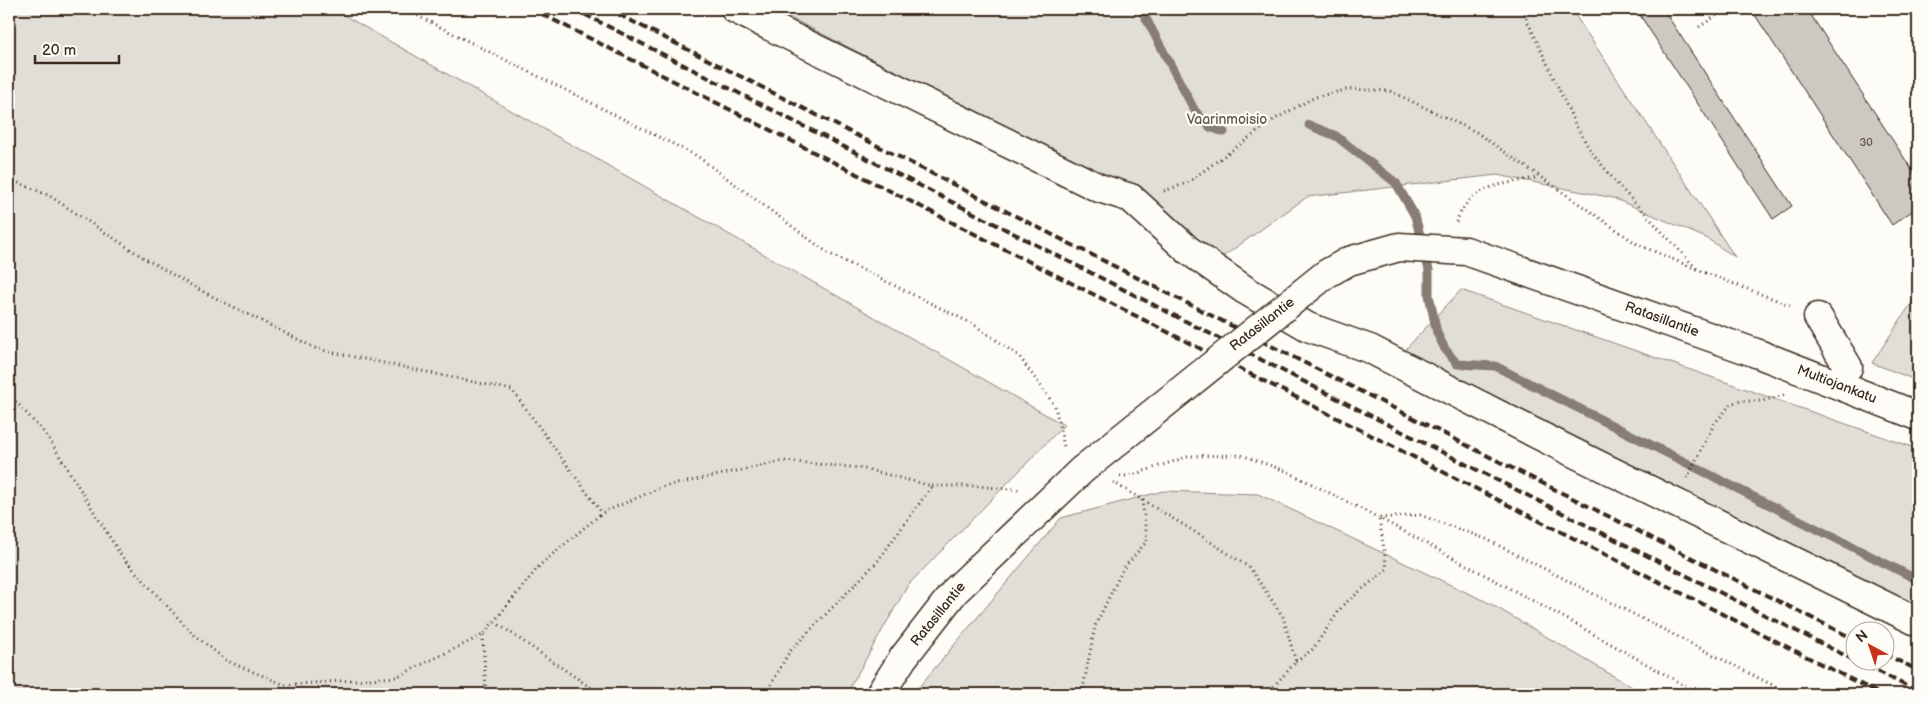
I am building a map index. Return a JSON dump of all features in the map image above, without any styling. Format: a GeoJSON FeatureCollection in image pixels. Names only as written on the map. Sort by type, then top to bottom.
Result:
{"type":"FeatureCollection","features":[{"type":"Feature","properties":{"kind":"street"},"geometry":{"type":"LineString","coordinates":[[735,9],[1099,188],[1131,198],[1188,250],[1245,290],[1308,327],[1370,349],[1918,622]]}},
{"type":"Feature","properties":{"kind":"street","name":"Ratasillantie"},"geometry":{"type":"LineString","coordinates":[[880,694],[903,658],[954,591],[1056,494],[1093,473],[1326,274],[1349,261],[1399,247],[1466,251],[1756,353]]}},
{"type":"Feature","properties":{"kind":"street"},"geometry":{"type":"LineString","coordinates":[[1818,317],[1848,367]]}},
{"type":"Feature","properties":{"kind":"street","name":"Multiojankatu"},"geometry":{"type":"LineString","coordinates":[[1756,353],[1918,416]]}},
{"type":"Feature","properties":{"kind":"path"},"geometry":{"type":"LineString","coordinates":[[404,9],[697,156],[828,253],[973,324],[1019,356],[1055,406],[1066,453],[1093,473],[1142,499],[1250,568],[1282,617],[1296,662]]}},
{"type":"Feature","properties":{"kind":"path"},"geometry":{"type":"LineString","coordinates":[[1522,9],[1575,124],[1592,153],[1619,186],[1698,270]]}},
{"type":"Feature","properties":{"kind":"path"},"geometry":{"type":"LineString","coordinates":[[1699,27],[1726,9]]}},
{"type":"Feature","properties":{"kind":"path"},"geometry":{"type":"LineString","coordinates":[[1131,198],[1187,184],[1275,119],[1315,97],[1350,89],[1390,91],[1476,132],[1637,244],[1818,317]]}},
{"type":"Feature","properties":{"kind":"path"},"geometry":{"type":"LineString","coordinates":[[1455,223],[1460,211],[1470,199],[1493,185],[1540,177]]}},
{"type":"Feature","properties":{"kind":"path"},"geometry":{"type":"LineString","coordinates":[[9,179],[48,195],[144,258],[196,288],[317,349],[512,390],[602,513]]}},
{"type":"Feature","properties":{"kind":"path"},"geometry":{"type":"LineString","coordinates":[[1676,503],[1692,466],[1714,424],[1732,403],[1762,401],[1790,393]]}},
{"type":"Feature","properties":{"kind":"path"},"geometry":{"type":"LineString","coordinates":[[9,394],[47,436],[122,557],[192,634],[227,661],[285,684],[396,677],[483,635],[541,564],[602,513],[662,486],[784,461],[861,468],[932,486],[977,486],[1056,494]]}},
{"type":"Feature","properties":{"kind":"path"},"geometry":{"type":"LineString","coordinates":[[1093,473],[1129,476],[1190,456],[1241,455],[1286,471],[1379,518],[1563,617],[1700,694]]}},
{"type":"Feature","properties":{"kind":"path"},"geometry":{"type":"LineString","coordinates":[[766,694],[789,652],[877,562],[932,486]]}},
{"type":"Feature","properties":{"kind":"path"},"geometry":{"type":"LineString","coordinates":[[1082,694],[1095,626],[1123,569],[1147,541],[1142,499]]}},
{"type":"Feature","properties":{"kind":"path"},"geometry":{"type":"LineString","coordinates":[[1379,518],[1420,515],[1486,539],[1790,694]]}},
{"type":"Feature","properties":{"kind":"path"},"geometry":{"type":"LineString","coordinates":[[1263,694],[1271,690],[1296,662],[1313,649],[1343,605],[1387,569],[1379,518]]}},
{"type":"Feature","properties":{"kind":"path"},"geometry":{"type":"LineString","coordinates":[[495,622],[600,694]]}},
{"type":"Feature","properties":{"kind":"path"},"geometry":{"type":"LineString","coordinates":[[483,635],[486,694]]}},
{"type":"Feature","properties":{"kind":"green space"},"geometry":{"type":"Polygon","coordinates":[[[9,9],[333,9],[1064,425],[908,585],[846,694],[9,694],[9,9]]]}},
{"type":"Feature","properties":{"kind":"green space","name":"Vaarinmoisio"},"geometry":{"type":"Polygon","coordinates":[[[773,9],[1571,9],[1735,257],[1706,238],[1613,198],[1497,175],[1307,197],[1221,258],[1114,182],[773,9]]]}},
{"type":"Feature","properties":{"kind":"green space"},"geometry":{"type":"Polygon","coordinates":[[[1461,290],[1918,449],[1918,607],[1404,351],[1461,290]]]}},
{"type":"Feature","properties":{"kind":"green space"},"geometry":{"type":"Polygon","coordinates":[[[1918,293],[1918,381],[1872,363],[1918,293]]]}},
{"type":"Feature","properties":{"kind":"green space"},"geometry":{"type":"Polygon","coordinates":[[[1163,491],[1258,494],[1489,603],[1644,694],[913,694],[1061,518],[1163,491]]]}},
{"type":"Feature","properties":{"kind":"building"},"geometry":{"type":"Polygon","coordinates":[[[1636,9],[1663,9],[1792,206],[1773,219],[1636,9]]]}},
{"type":"Feature","properties":{"kind":"building"},"geometry":{"type":"Polygon","coordinates":[[[1751,9],[1807,9],[1918,179],[1918,207],[1892,225],[1751,9]]]}},
{"type":"Feature","properties":{"kind":"waterway"},"geometry":{"type":"LineString","coordinates":[[1141,9],[1195,111],[1210,127],[1224,132]]}},
{"type":"Feature","properties":{"kind":"waterway"},"geometry":{"type":"LineString","coordinates":[[1309,125],[1336,136],[1396,183],[1415,216],[1429,270],[1429,295],[1437,333],[1445,349],[1457,364],[1495,366],[1918,580]]}},
{"type":"Feature","properties":{"kind":"railway"},"geometry":{"type":"LineString","coordinates":[[532,9],[1880,694]]}},
{"type":"Feature","properties":{"kind":"railway"},"geometry":{"type":"LineString","coordinates":[[574,9],[1844,655]]}},
{"type":"Feature","properties":{"kind":"railway"},"geometry":{"type":"LineString","coordinates":[[608,9],[1492,458],[1844,634]]}},
{"type":"Feature","properties":{"kind":"railway"},"geometry":{"type":"LineString","coordinates":[[1894,659],[1918,670]]}},
{"type":"Feature","properties":{"kind":"railway"},"geometry":{"type":"LineString","coordinates":[[1875,670],[1918,692]]}}]}
